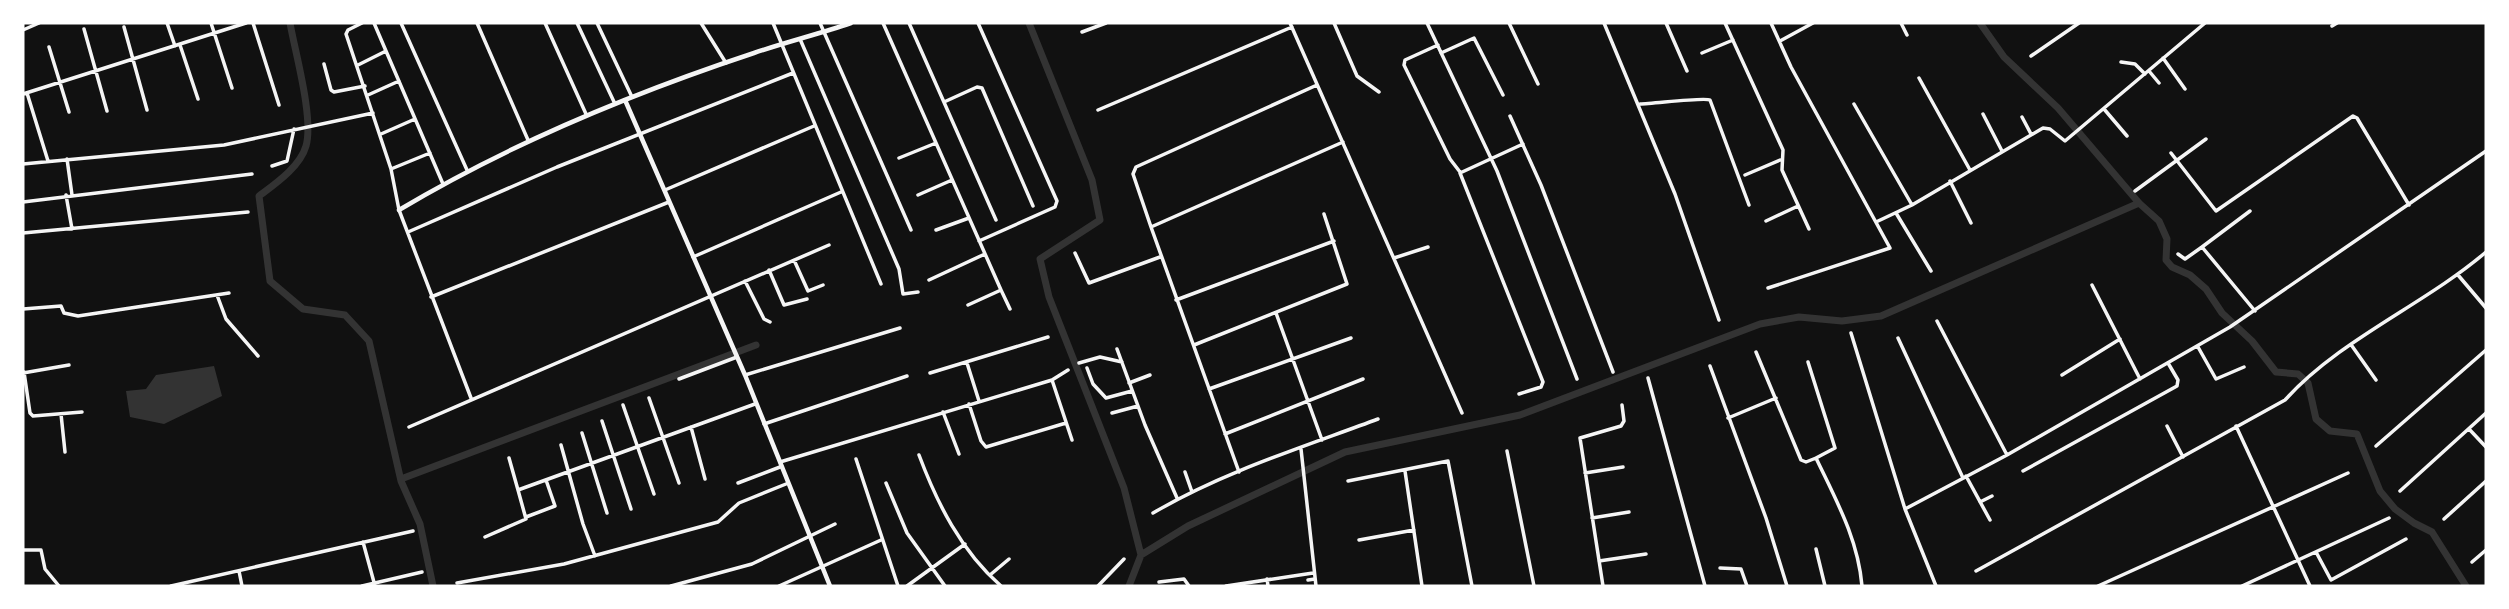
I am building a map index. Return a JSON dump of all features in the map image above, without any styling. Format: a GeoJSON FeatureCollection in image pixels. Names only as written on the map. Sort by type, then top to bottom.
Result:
{"type":"FeatureCollection","features":[{"type":"Feature","properties":{"kind":"street"},"geometry":{"type":"LineString","coordinates":[[23,30],[39,23]]}},
{"type":"Feature","properties":{"kind":"street"},"geometry":{"type":"LineString","coordinates":[[167,23],[198,99]]}},
{"type":"Feature","properties":{"kind":"street"},"geometry":{"type":"LineString","coordinates":[[211,23],[232,89]]}},
{"type":"Feature","properties":{"kind":"street"},"geometry":{"type":"LineString","coordinates":[[48,161],[25,93],[246,23]]}},
{"type":"Feature","properties":{"kind":"street"},"geometry":{"type":"LineString","coordinates":[[253,23],[279,105]]}},
{"type":"Feature","properties":{"kind":"street"},"geometry":{"type":"LineString","coordinates":[[362,23],[346,32],[391,169],[399,210],[471,399]]}},
{"type":"Feature","properties":{"kind":"street"},"geometry":{"type":"LineString","coordinates":[[374,23],[443,184]]}},
{"type":"Feature","properties":{"kind":"street"},"geometry":{"type":"LineString","coordinates":[[401,23],[467,170]]}},
{"type":"Feature","properties":{"kind":"street"},"geometry":{"type":"LineString","coordinates":[[477,23],[528,140]]}},
{"type":"Feature","properties":{"kind":"street"},"geometry":{"type":"LineString","coordinates":[[545,23],[586,114]]}},
{"type":"Feature","properties":{"kind":"street"},"geometry":{"type":"LineString","coordinates":[[577,23],[615,104]]}},
{"type":"Feature","properties":{"kind":"street"},"geometry":{"type":"LineString","coordinates":[[597,23],[632,97]]}},
{"type":"Feature","properties":{"kind":"street"},"geometry":{"type":"LineString","coordinates":[[701,23],[726,63]]}},
{"type":"Feature","properties":{"kind":"street"},"geometry":{"type":"LineString","coordinates":[[773,23],[881,284]]}},
{"type":"Feature","properties":{"kind":"street"},"geometry":{"type":"LineString","coordinates":[[820,23],[911,230]]}},
{"type":"Feature","properties":{"kind":"street"},"geometry":{"type":"LineString","coordinates":[[399,210],[467,170],[586,114],[726,63],[851,23]]}},
{"type":"Feature","properties":{"kind":"street"},"geometry":{"type":"LineString","coordinates":[[883,23],[1010,309]]}},
{"type":"Feature","properties":{"kind":"street"},"geometry":{"type":"LineString","coordinates":[[909,23],[996,220]]}},
{"type":"Feature","properties":{"kind":"street"},"geometry":{"type":"LineString","coordinates":[[978,23],[1057,201],[1055,207],[979,241]]}},
{"type":"Feature","properties":{"kind":"street"},"geometry":{"type":"LineString","coordinates":[[1082,32],[1106,23]]}},
{"type":"Feature","properties":{"kind":"street"},"geometry":{"type":"LineString","coordinates":[[1334,23],[1357,76],[1379,92]]}},
{"type":"Feature","properties":{"kind":"street"},"geometry":{"type":"LineString","coordinates":[[1427,23],[1491,157],[1577,379]]}},
{"type":"Feature","properties":{"kind":"street"},"geometry":{"type":"LineString","coordinates":[[1509,23],[1538,84]]}},
{"type":"Feature","properties":{"kind":"street"},"geometry":{"type":"LineString","coordinates":[[1604,23],[1640,104],[1719,320]]}},
{"type":"Feature","properties":{"kind":"street"},"geometry":{"type":"LineString","coordinates":[[1666,23],[1687,71]]}},
{"type":"Feature","properties":{"kind":"street"},"geometry":{"type":"LineString","coordinates":[[1725,23],[1783,150],[1780,160],[1782,170],[1809,229]]}},
{"type":"Feature","properties":{"kind":"street"},"geometry":{"type":"LineString","coordinates":[[1768,288],[1887,251],[1890,245],[1771,23]]}},
{"type":"Feature","properties":{"kind":"street"},"geometry":{"type":"LineString","coordinates":[[1780,41],[1813,23]]}},
{"type":"Feature","properties":{"kind":"street"},"geometry":{"type":"LineString","coordinates":[[1901,23],[1908,35]]}},
{"type":"Feature","properties":{"kind":"street"},"geometry":{"type":"LineString","coordinates":[[2031,56],[2079,23]]}},
{"type":"Feature","properties":{"kind":"street"},"geometry":{"type":"LineString","coordinates":[[1876,222],[1912,205],[2046,127],[2064,141],[2072,137],[2205,23]]}},
{"type":"Feature","properties":{"kind":"street"},"geometry":{"type":"LineString","coordinates":[[2332,26],[2337,23]]}},
{"type":"Feature","properties":{"kind":"street"},"geometry":{"type":"LineString","coordinates":[[1098,110],[1291,25],[1462,413]]}},
{"type":"Feature","properties":{"kind":"street"},"geometry":{"type":"LineString","coordinates":[[124,27],[147,110]]}},
{"type":"Feature","properties":{"kind":"street"},"geometry":{"type":"LineString","coordinates":[[84,29],[107,111]]}},
{"type":"Feature","properties":{"kind":"street"},"geometry":{"type":"LineString","coordinates":[[1441,53],[1474,38],[1503,95]]}},
{"type":"Feature","properties":{"kind":"street"},"geometry":{"type":"LineString","coordinates":[[800,39],[899,269],[903,294],[918,292]]}},
{"type":"Feature","properties":{"kind":"street"},"geometry":{"type":"LineString","coordinates":[[1702,53],[1733,40]]}},
{"type":"Feature","properties":{"kind":"street"},"geometry":{"type":"LineString","coordinates":[[1438,45],[1405,60],[1404,65],[1450,159],[1460,173],[1543,382],[1541,387],[1518,394]]}},
{"type":"Feature","properties":{"kind":"street"},"geometry":{"type":"LineString","coordinates":[[49,47],[69,112]]}},
{"type":"Feature","properties":{"kind":"street"},"geometry":{"type":"LineString","coordinates":[[358,65],[386,51]]}},
{"type":"Feature","properties":{"kind":"street"},"geometry":{"type":"LineString","coordinates":[[2163,58],[2185,89]]}},
{"type":"Feature","properties":{"kind":"street"},"geometry":{"type":"LineString","coordinates":[[2121,62],[2135,64],[2144,74]]}},
{"type":"Feature","properties":{"kind":"street"},"geometry":{"type":"LineString","coordinates":[[324,64],[334,92],[365,86]]}},
{"type":"Feature","properties":{"kind":"street"},"geometry":{"type":"LineString","coordinates":[[2149,71],[2159,83]]}},
{"type":"Feature","properties":{"kind":"street"},"geometry":{"type":"LineString","coordinates":[[408,232],[639,133],[793,73]]}},
{"type":"Feature","properties":{"kind":"street"},"geometry":{"type":"LineString","coordinates":[[1919,78],[1970,170]]}},
{"type":"Feature","properties":{"kind":"street"},"geometry":{"type":"LineString","coordinates":[[368,95],[399,82]]}},
{"type":"Feature","properties":{"kind":"street"},"geometry":{"type":"LineString","coordinates":[[1240,472],[1176,300],[1133,174],[1138,164],[1317,85]]}},
{"type":"Feature","properties":{"kind":"street"},"geometry":{"type":"LineString","coordinates":[[944,102],[977,87],[982,88],[1033,206]]}},
{"type":"Feature","properties":{"kind":"street"},"geometry":{"type":"LineString","coordinates":[[1640,104],[1680,103],[1701,98],[1710,100],[1749,205]]}},
{"type":"Feature","properties":{"kind":"street"},"geometry":{"type":"LineString","coordinates":[[625,100],[745,375],[786,484],[830,586]]}},
{"type":"Feature","properties":{"kind":"street"},"geometry":{"type":"LineString","coordinates":[[1853,104],[1912,205]]}},
{"type":"Feature","properties":{"kind":"street"},"geometry":{"type":"LineString","coordinates":[[2104,109],[2127,136]]}},
{"type":"Feature","properties":{"kind":"street"},"geometry":{"type":"LineString","coordinates":[[23,164],[224,145],[373,113]]}},
{"type":"Feature","properties":{"kind":"street"},"geometry":{"type":"LineString","coordinates":[[1983,114],[2002,151]]}},
{"type":"Feature","properties":{"kind":"street"},"geometry":{"type":"LineString","coordinates":[[1510,116],[1613,372]]}},
{"type":"Feature","properties":{"kind":"street"},"geometry":{"type":"LineString","coordinates":[[2171,153],[2216,211],[2353,116],[2409,205]]}},
{"type":"Feature","properties":{"kind":"street"},"geometry":{"type":"LineString","coordinates":[[2022,117],[2031,134]]}},
{"type":"Feature","properties":{"kind":"street"},"geometry":{"type":"LineString","coordinates":[[380,134],[415,119]]}},
{"type":"Feature","properties":{"kind":"street"},"geometry":{"type":"LineString","coordinates":[[664,190],[814,126]]}},
{"type":"Feature","properties":{"kind":"street"},"geometry":{"type":"LineString","coordinates":[[272,166],[287,161],[293,129]]}},
{"type":"Feature","properties":{"kind":"street"},"geometry":{"type":"LineString","coordinates":[[2134,191],[2206,139]]}},
{"type":"Feature","properties":{"kind":"street"},"geometry":{"type":"LineString","coordinates":[[899,158],[936,142]]}},
{"type":"Feature","properties":{"kind":"street"},"geometry":{"type":"LineString","coordinates":[[1150,227],[1343,142]]}},
{"type":"Feature","properties":{"kind":"street"},"geometry":{"type":"LineString","coordinates":[[1460,173],[1523,144]]}},
{"type":"Feature","properties":{"kind":"street"},"geometry":{"type":"LineString","coordinates":[[1905,509],[2007,455],[2233,326],[2486,151]]}},
{"type":"Feature","properties":{"kind":"street"},"geometry":{"type":"LineString","coordinates":[[391,169],[430,153]]}},
{"type":"Feature","properties":{"kind":"street"},"geometry":{"type":"LineString","coordinates":[[67,159],[72,229]]}},
{"type":"Feature","properties":{"kind":"street"},"geometry":{"type":"LineString","coordinates":[[1745,176],[1780,160]]}},
{"type":"Feature","properties":{"kind":"street"},"geometry":{"type":"LineString","coordinates":[[23,202],[252,174]]}},
{"type":"Feature","properties":{"kind":"street"},"geometry":{"type":"LineString","coordinates":[[918,195],[952,180]]}},
{"type":"Feature","properties":{"kind":"street"},"geometry":{"type":"LineString","coordinates":[[1950,181],[1971,223]]}},
{"type":"Feature","properties":{"kind":"street"},"geometry":{"type":"LineString","coordinates":[[693,257],[841,192]]}},
{"type":"Feature","properties":{"kind":"street"},"geometry":{"type":"LineString","coordinates":[[431,297],[669,202]]}},
{"type":"Feature","properties":{"kind":"street"},"geometry":{"type":"LineString","coordinates":[[1766,220],[1798,206]]}},
{"type":"Feature","properties":{"kind":"street"},"geometry":{"type":"LineString","coordinates":[[2178,254],[2185,260],[2250,211]]}},
{"type":"Feature","properties":{"kind":"street"},"geometry":{"type":"LineString","coordinates":[[23,233],[248,212]]}},
{"type":"Feature","properties":{"kind":"street"},"geometry":{"type":"LineString","coordinates":[[1896,213],[1931,271]]}},
{"type":"Feature","properties":{"kind":"street"},"geometry":{"type":"LineString","coordinates":[[1194,345],[1347,284],[1324,214]]}},
{"type":"Feature","properties":{"kind":"street"},"geometry":{"type":"LineString","coordinates":[[936,230],[969,218]]}},
{"type":"Feature","properties":{"kind":"street"},"geometry":{"type":"LineString","coordinates":[[1176,300],[1334,241]]}},
{"type":"Feature","properties":{"kind":"street"},"geometry":{"type":"LineString","coordinates":[[409,428],[829,245]]}},
{"type":"Feature","properties":{"kind":"street"},"geometry":{"type":"LineString","coordinates":[[1394,258],[1429,247]]}},
{"type":"Feature","properties":{"kind":"street"},"geometry":{"type":"LineString","coordinates":[[2202,247],[2255,311]]}},
{"type":"Feature","properties":{"kind":"street"},"geometry":{"type":"LineString","coordinates":[[1976,572],[2286,400],[2310,374],[2458,275],[2486,252]]}},
{"type":"Feature","properties":{"kind":"street"},"geometry":{"type":"LineString","coordinates":[[1075,253],[1089,284],[1161,256]]}},
{"type":"Feature","properties":{"kind":"street"},"geometry":{"type":"LineString","coordinates":[[929,280],[985,254]]}},
{"type":"Feature","properties":{"kind":"street"},"geometry":{"type":"LineString","coordinates":[[794,260],[808,291],[823,285]]}},
{"type":"Feature","properties":{"kind":"street"},"geometry":{"type":"LineString","coordinates":[[769,270],[784,305],[807,299]]}},
{"type":"Feature","properties":{"kind":"street"},"geometry":{"type":"LineString","coordinates":[[2458,275],[2486,307]]}},
{"type":"Feature","properties":{"kind":"street"},"geometry":{"type":"LineString","coordinates":[[745,281],[764,318],[771,322]]}},
{"type":"Feature","properties":{"kind":"street"},"geometry":{"type":"LineString","coordinates":[[2092,285],[2140,379]]}},
{"type":"Feature","properties":{"kind":"street"},"geometry":{"type":"LineString","coordinates":[[968,305],[1001,290]]}},
{"type":"Feature","properties":{"kind":"street"},"geometry":{"type":"LineString","coordinates":[[23,309],[61,306],[64,313],[78,316],[229,293]]}},
{"type":"Feature","properties":{"kind":"street"},"geometry":{"type":"LineString","coordinates":[[217,295],[226,319],[258,356]]}},
{"type":"Feature","properties":{"kind":"street"},"geometry":{"type":"LineString","coordinates":[[1276,313],[1306,402],[1322,440]]}},
{"type":"Feature","properties":{"kind":"street"},"geometry":{"type":"LineString","coordinates":[[1937,321],[2007,455]]}},
{"type":"Feature","properties":{"kind":"street"},"geometry":{"type":"LineString","coordinates":[[745,375],[900,328]]}},
{"type":"Feature","properties":{"kind":"street"},"geometry":{"type":"LineString","coordinates":[[1852,333],[1905,509],[1936,586]]}},
{"type":"Feature","properties":{"kind":"street"},"geometry":{"type":"LineString","coordinates":[[930,373],[1048,337]]}},
{"type":"Feature","properties":{"kind":"street"},"geometry":{"type":"LineString","coordinates":[[1209,389],[1351,338]]}},
{"type":"Feature","properties":{"kind":"street"},"geometry":{"type":"LineString","coordinates":[[1898,338],[1964,477],[1990,520]]}},
{"type":"Feature","properties":{"kind":"street"},"geometry":{"type":"LineString","coordinates":[[2062,375],[2120,339]]}},
{"type":"Feature","properties":{"kind":"street"},"geometry":{"type":"LineString","coordinates":[[2352,346],[2376,380]]}},
{"type":"Feature","properties":{"kind":"street"},"geometry":{"type":"LineString","coordinates":[[2198,347],[2216,379],[2220,380],[2244,366]]}},
{"type":"Feature","properties":{"kind":"street"},"geometry":{"type":"LineString","coordinates":[[1117,349],[1177,498]]}},
{"type":"Feature","properties":{"kind":"street"},"geometry":{"type":"LineString","coordinates":[[2376,446],[2486,350]]}},
{"type":"Feature","properties":{"kind":"street"},"geometry":{"type":"LineString","coordinates":[[1756,352],[1801,460],[1806,462],[1835,448],[1808,362]]}},
{"type":"Feature","properties":{"kind":"street"},"geometry":{"type":"LineString","coordinates":[[679,379],[736,356]]}},
{"type":"Feature","properties":{"kind":"street"},"geometry":{"type":"LineString","coordinates":[[1079,363],[1100,357],[1122,362]]}},
{"type":"Feature","properties":{"kind":"street"},"geometry":{"type":"LineString","coordinates":[[967,362],[979,401]]}},
{"type":"Feature","properties":{"kind":"street"},"geometry":{"type":"LineString","coordinates":[[2024,471],[2177,386],[2178,380],[2168,363]]}},
{"type":"Feature","properties":{"kind":"street"},"geometry":{"type":"LineString","coordinates":[[69,365],[23,372],[30,413],[37,418],[82,412]]}},
{"type":"Feature","properties":{"kind":"street"},"geometry":{"type":"LineString","coordinates":[[1710,366],[1766,518],[1787,586]]}},
{"type":"Feature","properties":{"kind":"street"},"geometry":{"type":"LineString","coordinates":[[1087,369],[1093,384],[1106,398],[1132,391]]}},
{"type":"Feature","properties":{"kind":"street"},"geometry":{"type":"LineString","coordinates":[[738,483],[779,465],[1052,380],[1068,370]]}},
{"type":"Feature","properties":{"kind":"street"},"geometry":{"type":"LineString","coordinates":[[1129,383],[1150,375]]}},
{"type":"Feature","properties":{"kind":"street"},"geometry":{"type":"LineString","coordinates":[[764,424],[907,376]]}},
{"type":"Feature","properties":{"kind":"street"},"geometry":{"type":"LineString","coordinates":[[1648,378],[1704,586]]}},
{"type":"Feature","properties":{"kind":"street"},"geometry":{"type":"LineString","coordinates":[[1225,434],[1363,379]]}},
{"type":"Feature","properties":{"kind":"street"},"geometry":{"type":"LineString","coordinates":[[1052,380],[1072,440]]}},
{"type":"Feature","properties":{"kind":"street"},"geometry":{"type":"LineString","coordinates":[[649,398],[679,483]]}},
{"type":"Feature","properties":{"kind":"street"},"geometry":{"type":"LineString","coordinates":[[1728,418],[1776,398]]}},
{"type":"Feature","properties":{"kind":"street"},"geometry":{"type":"LineString","coordinates":[[518,490],[755,404]]}},
{"type":"Feature","properties":{"kind":"street"},"geometry":{"type":"LineString","coordinates":[[969,404],[981,442],[986,447],[1066,423]]}},
{"type":"Feature","properties":{"kind":"street"},"geometry":{"type":"LineString","coordinates":[[623,405],[654,494]]}},
{"type":"Feature","properties":{"kind":"street"},"geometry":{"type":"LineString","coordinates":[[1603,586],[1584,473],[1581,436],[1621,425],[1624,421],[1622,405]]}},
{"type":"Feature","properties":{"kind":"street"},"geometry":{"type":"LineString","coordinates":[[1112,413],[1138,406]]}},
{"type":"Feature","properties":{"kind":"street"},"geometry":{"type":"LineString","coordinates":[[943,412],[960,454]]}},
{"type":"Feature","properties":{"kind":"street"},"geometry":{"type":"LineString","coordinates":[[61,414],[65,452]]}},
{"type":"Feature","properties":{"kind":"street"},"geometry":{"type":"LineString","coordinates":[[2400,491],[2486,414]]}},
{"type":"Feature","properties":{"kind":"street"},"geometry":{"type":"LineString","coordinates":[[1153,513],[1177,498],[1378,419]]}},
{"type":"Feature","properties":{"kind":"street"},"geometry":{"type":"LineString","coordinates":[[602,421],[631,509]]}},
{"type":"Feature","properties":{"kind":"street"},"geometry":{"type":"LineString","coordinates":[[2167,426],[2183,457]]}},
{"type":"Feature","properties":{"kind":"street"},"geometry":{"type":"LineString","coordinates":[[2236,426],[2310,586]]}},
{"type":"Feature","properties":{"kind":"street"},"geometry":{"type":"LineString","coordinates":[[691,428],[705,479]]}},
{"type":"Feature","properties":{"kind":"street"},"geometry":{"type":"LineString","coordinates":[[2469,429],[2486,447]]}},
{"type":"Feature","properties":{"kind":"street"},"geometry":{"type":"LineString","coordinates":[[582,433],[607,513]]}},
{"type":"Feature","properties":{"kind":"street"},"geometry":{"type":"LineString","coordinates":[[561,445],[583,524],[595,556]]}},
{"type":"Feature","properties":{"kind":"street"},"geometry":{"type":"LineString","coordinates":[[1301,449],[1316,586]]}},
{"type":"Feature","properties":{"kind":"street"},"geometry":{"type":"LineString","coordinates":[[1507,451],[1534,586]]}},
{"type":"Feature","properties":{"kind":"street"},"geometry":{"type":"LineString","coordinates":[[919,455],[939,505],[965,544],[1000,586]]}},
{"type":"Feature","properties":{"kind":"street"},"geometry":{"type":"LineString","coordinates":[[509,458],[526,517]]}},
{"type":"Feature","properties":{"kind":"street"},"geometry":{"type":"LineString","coordinates":[[1816,458],[1851,534],[1860,560],[1862,586]]}},
{"type":"Feature","properties":{"kind":"street"},"geometry":{"type":"LineString","coordinates":[[856,459],[898,586]]}},
{"type":"Feature","properties":{"kind":"street"},"geometry":{"type":"LineString","coordinates":[[1348,481],[1448,461],[1472,586]]}},
{"type":"Feature","properties":{"kind":"street"},"geometry":{"type":"LineString","coordinates":[[1584,473],[1623,467]]}},
{"type":"Feature","properties":{"kind":"street"},"geometry":{"type":"LineString","coordinates":[[1405,470],[1422,586]]}},
{"type":"Feature","properties":{"kind":"street"},"geometry":{"type":"LineString","coordinates":[[1185,472],[1192,492]]}},
{"type":"Feature","properties":{"kind":"street"},"geometry":{"type":"LineString","coordinates":[[2098,586],[2348,473]]}},
{"type":"Feature","properties":{"kind":"street"},"geometry":{"type":"LineString","coordinates":[[485,537],[555,506],[546,480]]}},
{"type":"Feature","properties":{"kind":"street"},"geometry":{"type":"LineString","coordinates":[[2444,519],[2486,481]]}},
{"type":"Feature","properties":{"kind":"street"},"geometry":{"type":"LineString","coordinates":[[886,483],[896,513],[930,568],[945,586]]}},
{"type":"Feature","properties":{"kind":"street"},"geometry":{"type":"LineString","coordinates":[[457,583],[595,556],[718,522],[739,503],[786,484]]}},
{"type":"Feature","properties":{"kind":"street"},"geometry":{"type":"LineString","coordinates":[[1980,502],[1992,496]]}},
{"type":"Feature","properties":{"kind":"street"},"geometry":{"type":"LineString","coordinates":[[1592,518],[1629,512]]}},
{"type":"Feature","properties":{"kind":"street"},"geometry":{"type":"LineString","coordinates":[[2242,586],[2389,518]]}},
{"type":"Feature","properties":{"kind":"street"},"geometry":{"type":"LineString","coordinates":[[671,586],[752,564],[835,524]]}},
{"type":"Feature","properties":{"kind":"street"},"geometry":{"type":"LineString","coordinates":[[1359,540],[1413,530]]}},
{"type":"Feature","properties":{"kind":"street"},"geometry":{"type":"LineString","coordinates":[[171,586],[413,531]]}},
{"type":"Feature","properties":{"kind":"street"},"geometry":{"type":"LineString","coordinates":[[2316,552],[2331,580],[2406,539]]}},
{"type":"Feature","properties":{"kind":"street"},"geometry":{"type":"LineString","coordinates":[[779,586],[822,569],[881,540]]}},
{"type":"Feature","properties":{"kind":"street"},"geometry":{"type":"LineString","coordinates":[[363,542],[375,585]]}},
{"type":"Feature","properties":{"kind":"street"},"geometry":{"type":"LineString","coordinates":[[907,586],[965,544]]}},
{"type":"Feature","properties":{"kind":"street"},"geometry":{"type":"LineString","coordinates":[[1816,549],[1825,586]]}},
{"type":"Feature","properties":{"kind":"street"},"geometry":{"type":"LineString","coordinates":[[23,550],[41,550],[45,569],[59,586]]}},
{"type":"Feature","properties":{"kind":"street"},"geometry":{"type":"LineString","coordinates":[[2472,562],[2486,550]]}},
{"type":"Feature","properties":{"kind":"street"},"geometry":{"type":"LineString","coordinates":[[1599,561],[1646,554]]}},
{"type":"Feature","properties":{"kind":"street"},"geometry":{"type":"LineString","coordinates":[[990,575],[1009,558]]}},
{"type":"Feature","properties":{"kind":"street"},"geometry":{"type":"LineString","coordinates":[[1098,586],[1124,559]]}},
{"type":"Feature","properties":{"kind":"street"},"geometry":{"type":"LineString","coordinates":[[1720,568],[1741,569],[1747,586]]}},
{"type":"Feature","properties":{"kind":"street"},"geometry":{"type":"LineString","coordinates":[[239,570],[242,586]]}},
{"type":"Feature","properties":{"kind":"street"},"geometry":{"type":"LineString","coordinates":[[362,586],[422,572]]}},
{"type":"Feature","properties":{"kind":"street"},"geometry":{"type":"LineString","coordinates":[[1226,586],[1267,579],[1314,576]]}},
{"type":"Feature","properties":{"kind":"street"},"geometry":{"type":"LineString","coordinates":[[1307,580],[1314,576]]}},
{"type":"Feature","properties":{"kind":"street"},"geometry":{"type":"LineString","coordinates":[[1158,582],[1184,579],[1189,586]]}},
{"type":"Feature","properties":{"kind":"street"},"geometry":{"type":"LineString","coordinates":[[1267,579],[1268,586]]}},
{"type":"Feature","properties":{"kind":"shaded area"},"geometry":{"type":"Polygon","coordinates":[[[214,366],[222,396],[164,424],[130,417],[126,391],[146,389],[156,375],[214,366]]]}},
{"type":"Feature","properties":{"kind":"waterway"},"geometry":{"type":"LineString","coordinates":[[290,23],[306,102],[308,134],[306,146],[298,161],[259,196],[270,281],[303,309],[345,315],[369,341],[401,481],[420,524],[433,586]]}},
{"type":"Feature","properties":{"kind":"waterway"},"geometry":{"type":"LineString","coordinates":[[1029,23],[1092,180],[1100,220],[1040,259],[1049,297],[1124,488],[1141,555],[1129,586]]}},
{"type":"Feature","properties":{"kind":"waterway"},"geometry":{"type":"LineString","coordinates":[[1980,23],[2004,57],[2058,108],[2139,203],[2159,221],[2167,239],[2166,260],[2172,267],[2190,275],[2206,289],[2222,313],[2252,341],[2276,372],[2298,374],[2308,383],[2316,419],[2330,431],[2357,434],[2380,491],[2395,509],[2432,532],[2466,586]]}},
{"type":"Feature","properties":{"kind":"waterway"},"geometry":{"type":"LineString","coordinates":[[1141,555],[1188,526],[1345,452],[1520,415],[1760,324],[1799,317],[1842,321],[1881,316],[2139,203]]}},
{"type":"Feature","properties":{"kind":"waterway"},"geometry":{"type":"LineString","coordinates":[[401,479],[756,345]]}}]}
